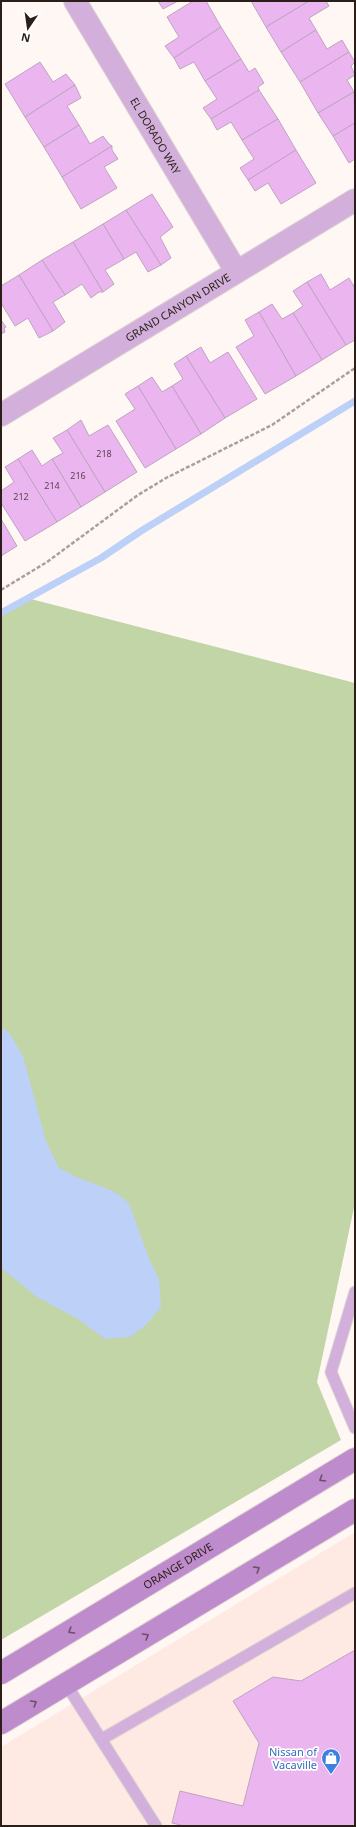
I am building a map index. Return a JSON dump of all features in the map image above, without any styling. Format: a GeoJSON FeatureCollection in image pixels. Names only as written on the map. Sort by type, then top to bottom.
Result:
{"type":"FeatureCollection","features":[{"type":"Feature","properties":{"kind":"street","name":"EL DORADO WAY"},"geometry":{"type":"LineString","coordinates":[[75,1],[236,271]]}},
{"type":"Feature","properties":{"kind":"street","name":"GRAND CANYON DRIVE"},"geometry":{"type":"LineString","coordinates":[[1,415],[355,200]]}},
{"type":"Feature","properties":{"kind":"street","name":"ORANGE DRIVE"},"geometry":{"type":"LineString","coordinates":[[1,1673],[355,1459]]}},
{"type":"Feature","properties":{"kind":"street"},"geometry":{"type":"LineString","coordinates":[[1,1723],[355,1510]]}},
{"type":"Feature","properties":{"kind":"lane"},"geometry":{"type":"LineString","coordinates":[[355,1292],[331,1372],[355,1428]]}},
{"type":"Feature","properties":{"kind":"lane"},"geometry":{"type":"LineString","coordinates":[[102,1739],[355,1594]]}},
{"type":"Feature","properties":{"kind":"lane"},"geometry":{"type":"LineString","coordinates":[[66,1684],[156,1826]]}},
{"type":"Feature","properties":{"kind":"path"},"geometry":{"type":"LineString","coordinates":[[1,590],[47,562],[138,495],[166,478],[272,425],[355,368]]}},
{"type":"Feature","properties":{"kind":"shaded area"},"geometry":{"type":"Polygon","coordinates":[[[355,1532],[355,1826],[1,1826],[1,1747],[355,1532]]]}},
{"type":"Feature","properties":{"kind":"green space"},"geometry":{"type":"Polygon","coordinates":[[[31,599],[355,683],[355,1203],[317,1382],[341,1440],[1,1640],[1,616],[31,599]]]}},
{"type":"Feature","properties":{"kind":"water"},"geometry":{"type":"Polygon","coordinates":[[[1,1027],[10,1034],[23,1056],[46,1141],[59,1168],[76,1177],[113,1191],[129,1203],[150,1261],[159,1279],[161,1307],[146,1325],[130,1337],[105,1339],[78,1319],[37,1297],[1,1268],[1,1027]]]}},
{"type":"Feature","properties":{"kind":"building"},"geometry":{"type":"Polygon","coordinates":[[[158,1],[178,1],[163,9],[158,1]]]}},
{"type":"Feature","properties":{"kind":"building"},"geometry":{"type":"Polygon","coordinates":[[[193,1],[206,1],[221,27],[174,58],[165,46],[179,37],[167,17],[193,1]]]}},
{"type":"Feature","properties":{"kind":"building"},"geometry":{"type":"Polygon","coordinates":[[[251,1],[309,1],[266,27],[251,1]]]}},
{"type":"Feature","properties":{"kind":"building"},"geometry":{"type":"Polygon","coordinates":[[[309,1],[326,1],[329,6],[309,18],[316,30],[281,52],[266,27],[309,1]]]}},
{"type":"Feature","properties":{"kind":"building"},"geometry":{"type":"Polygon","coordinates":[[[221,27],[241,59],[205,81],[194,62],[180,69],[174,58],[221,27]]]}},
{"type":"Feature","properties":{"kind":"building"},"geometry":{"type":"Polygon","coordinates":[[[316,30],[327,49],[342,40],[349,52],[300,82],[281,52],[316,30]]]}},
{"type":"Feature","properties":{"kind":"building"},"geometry":{"type":"Polygon","coordinates":[[[349,52],[355,62],[351,66],[355,75],[347,80],[354,92],[318,113],[300,82],[349,52]]]}},
{"type":"Feature","properties":{"kind":"building"},"geometry":{"type":"Polygon","coordinates":[[[241,59],[249,72],[255,68],[264,83],[258,87],[259,90],[211,119],[203,108],[217,99],[205,81],[241,59]]]}},
{"type":"Feature","properties":{"kind":"building"},"geometry":{"type":"Polygon","coordinates":[[[40,62],[53,82],[66,74],[75,85],[25,117],[5,84],[40,62]]]}},
{"type":"Feature","properties":{"kind":"building"},"geometry":{"type":"Polygon","coordinates":[[[75,85],[81,98],[67,106],[79,125],[44,147],[25,117],[75,85]]]}},
{"type":"Feature","properties":{"kind":"building"},"geometry":{"type":"Polygon","coordinates":[[[259,90],[278,119],[242,140],[231,122],[217,130],[211,119],[259,90]]]}},
{"type":"Feature","properties":{"kind":"building"},"geometry":{"type":"Polygon","coordinates":[[[354,92],[355,123],[333,136],[318,113],[354,92]]]}},
{"type":"Feature","properties":{"kind":"building"},"geometry":{"type":"Polygon","coordinates":[[[278,119],[296,150],[248,180],[240,168],[254,159],[242,140],[278,119]]]}},
{"type":"Feature","properties":{"kind":"building"},"geometry":{"type":"Polygon","coordinates":[[[355,123],[355,159],[349,163],[333,136],[355,123]]]}},
{"type":"Feature","properties":{"kind":"building"},"geometry":{"type":"Polygon","coordinates":[[[79,125],[90,144],[103,136],[112,146],[62,177],[44,147],[79,125]]]}},
{"type":"Feature","properties":{"kind":"building"},"geometry":{"type":"Polygon","coordinates":[[[112,146],[112,150],[118,159],[104,167],[117,188],[81,209],[62,177],[112,146]]]}},
{"type":"Feature","properties":{"kind":"building"},"geometry":{"type":"Polygon","coordinates":[[[296,150],[316,183],[281,204],[268,183],[255,191],[248,180],[296,150]]]}},
{"type":"Feature","properties":{"kind":"building"},"geometry":{"type":"Polygon","coordinates":[[[152,194],[173,227],[160,237],[171,258],[161,265],[126,210],[152,194]]]}},
{"type":"Feature","properties":{"kind":"building"},"geometry":{"type":"Polygon","coordinates":[[[126,210],[161,265],[148,272],[136,252],[124,259],[103,224],[126,210]]]}},
{"type":"Feature","properties":{"kind":"building"},"geometry":{"type":"Polygon","coordinates":[[[103,224],[124,259],[105,270],[114,284],[103,292],[73,242],[103,224]]]}},
{"type":"Feature","properties":{"kind":"building"},"geometry":{"type":"Polygon","coordinates":[[[73,242],[103,292],[99,292],[91,298],[82,284],[65,295],[42,260],[73,242]]]}},
{"type":"Feature","properties":{"kind":"building"},"geometry":{"type":"Polygon","coordinates":[[[42,260],[65,295],[53,302],[65,322],[53,331],[19,275],[42,260]]]}},
{"type":"Feature","properties":{"kind":"building"},"geometry":{"type":"Polygon","coordinates":[[[321,274],[330,290],[349,278],[355,288],[355,340],[346,345],[307,282],[321,274]]]}},
{"type":"Feature","properties":{"kind":"building"},"geometry":{"type":"Polygon","coordinates":[[[19,275],[53,331],[39,338],[28,318],[15,326],[1,303],[1,286],[19,275]]]}},
{"type":"Feature","properties":{"kind":"building"},"geometry":{"type":"Polygon","coordinates":[[[307,282],[346,345],[322,360],[293,313],[303,306],[293,291],[307,282]]]}},
{"type":"Feature","properties":{"kind":"building"},"geometry":{"type":"Polygon","coordinates":[[[272,304],[282,319],[293,313],[322,360],[296,376],[259,312],[272,304]]]}},
{"type":"Feature","properties":{"kind":"building"},"geometry":{"type":"Polygon","coordinates":[[[259,312],[296,376],[265,394],[236,347],[254,336],[245,320],[259,312]]]}},
{"type":"Feature","properties":{"kind":"building"},"geometry":{"type":"Polygon","coordinates":[[[1,320],[6,327],[4,328],[5,332],[1,334],[1,320]]]}},
{"type":"Feature","properties":{"kind":"building"},"geometry":{"type":"Polygon","coordinates":[[[201,347],[210,363],[228,352],[257,399],[225,418],[186,356],[201,347]]]}},
{"type":"Feature","properties":{"kind":"building"},"geometry":{"type":"Polygon","coordinates":[[[186,356],[225,418],[201,434],[172,386],[183,379],[174,364],[186,356]]]}},
{"type":"Feature","properties":{"kind":"building"},"geometry":{"type":"Polygon","coordinates":[[[152,377],[162,392],[172,386],[201,434],[176,449],[138,386],[152,377]]]}},
{"type":"Feature","properties":{"kind":"building"},"geometry":{"type":"Polygon","coordinates":[[[138,386],[176,449],[145,468],[116,421],[135,409],[125,394],[138,386]]]}},
{"type":"Feature","properties":{"kind":"building"},"geometry":{"type":"Polygon","coordinates":[[[81,420],[89,436],[108,425],[137,472],[105,492],[67,430],[81,420]]]}},
{"type":"Feature","properties":{"kind":"building"},"geometry":{"type":"Polygon","coordinates":[[[67,430],[105,492],[81,507],[52,459],[63,453],[53,438],[67,430]]]}},
{"type":"Feature","properties":{"kind":"building"},"geometry":{"type":"Polygon","coordinates":[[[32,450],[42,466],[52,459],[81,507],[57,522],[18,459],[32,450]]]}},
{"type":"Feature","properties":{"kind":"building"},"geometry":{"type":"Polygon","coordinates":[[[18,459],[57,522],[25,541],[1,503],[1,491],[14,482],[5,467],[18,459]]]}},
{"type":"Feature","properties":{"kind":"building"},"geometry":{"type":"Polygon","coordinates":[[[1,519],[17,546],[1,556],[1,519]]]}},
{"type":"Feature","properties":{"kind":"building"},"geometry":{"type":"Polygon","coordinates":[[[355,1650],[355,1826],[185,1826],[172,1823],[180,1791],[243,1806],[259,1743],[233,1701],[273,1677],[301,1681],[355,1650]]]}},
{"type":"Feature","properties":{"kind":"waterway"},"geometry":{"type":"LineString","coordinates":[[1,613],[101,558],[141,531],[355,401]]}},
{"type":"Feature","properties":{"kind":"place","name":"Nissan of Vacaville"},"geometry":{"type":"Point","coordinates":[331,1775]}}]}
